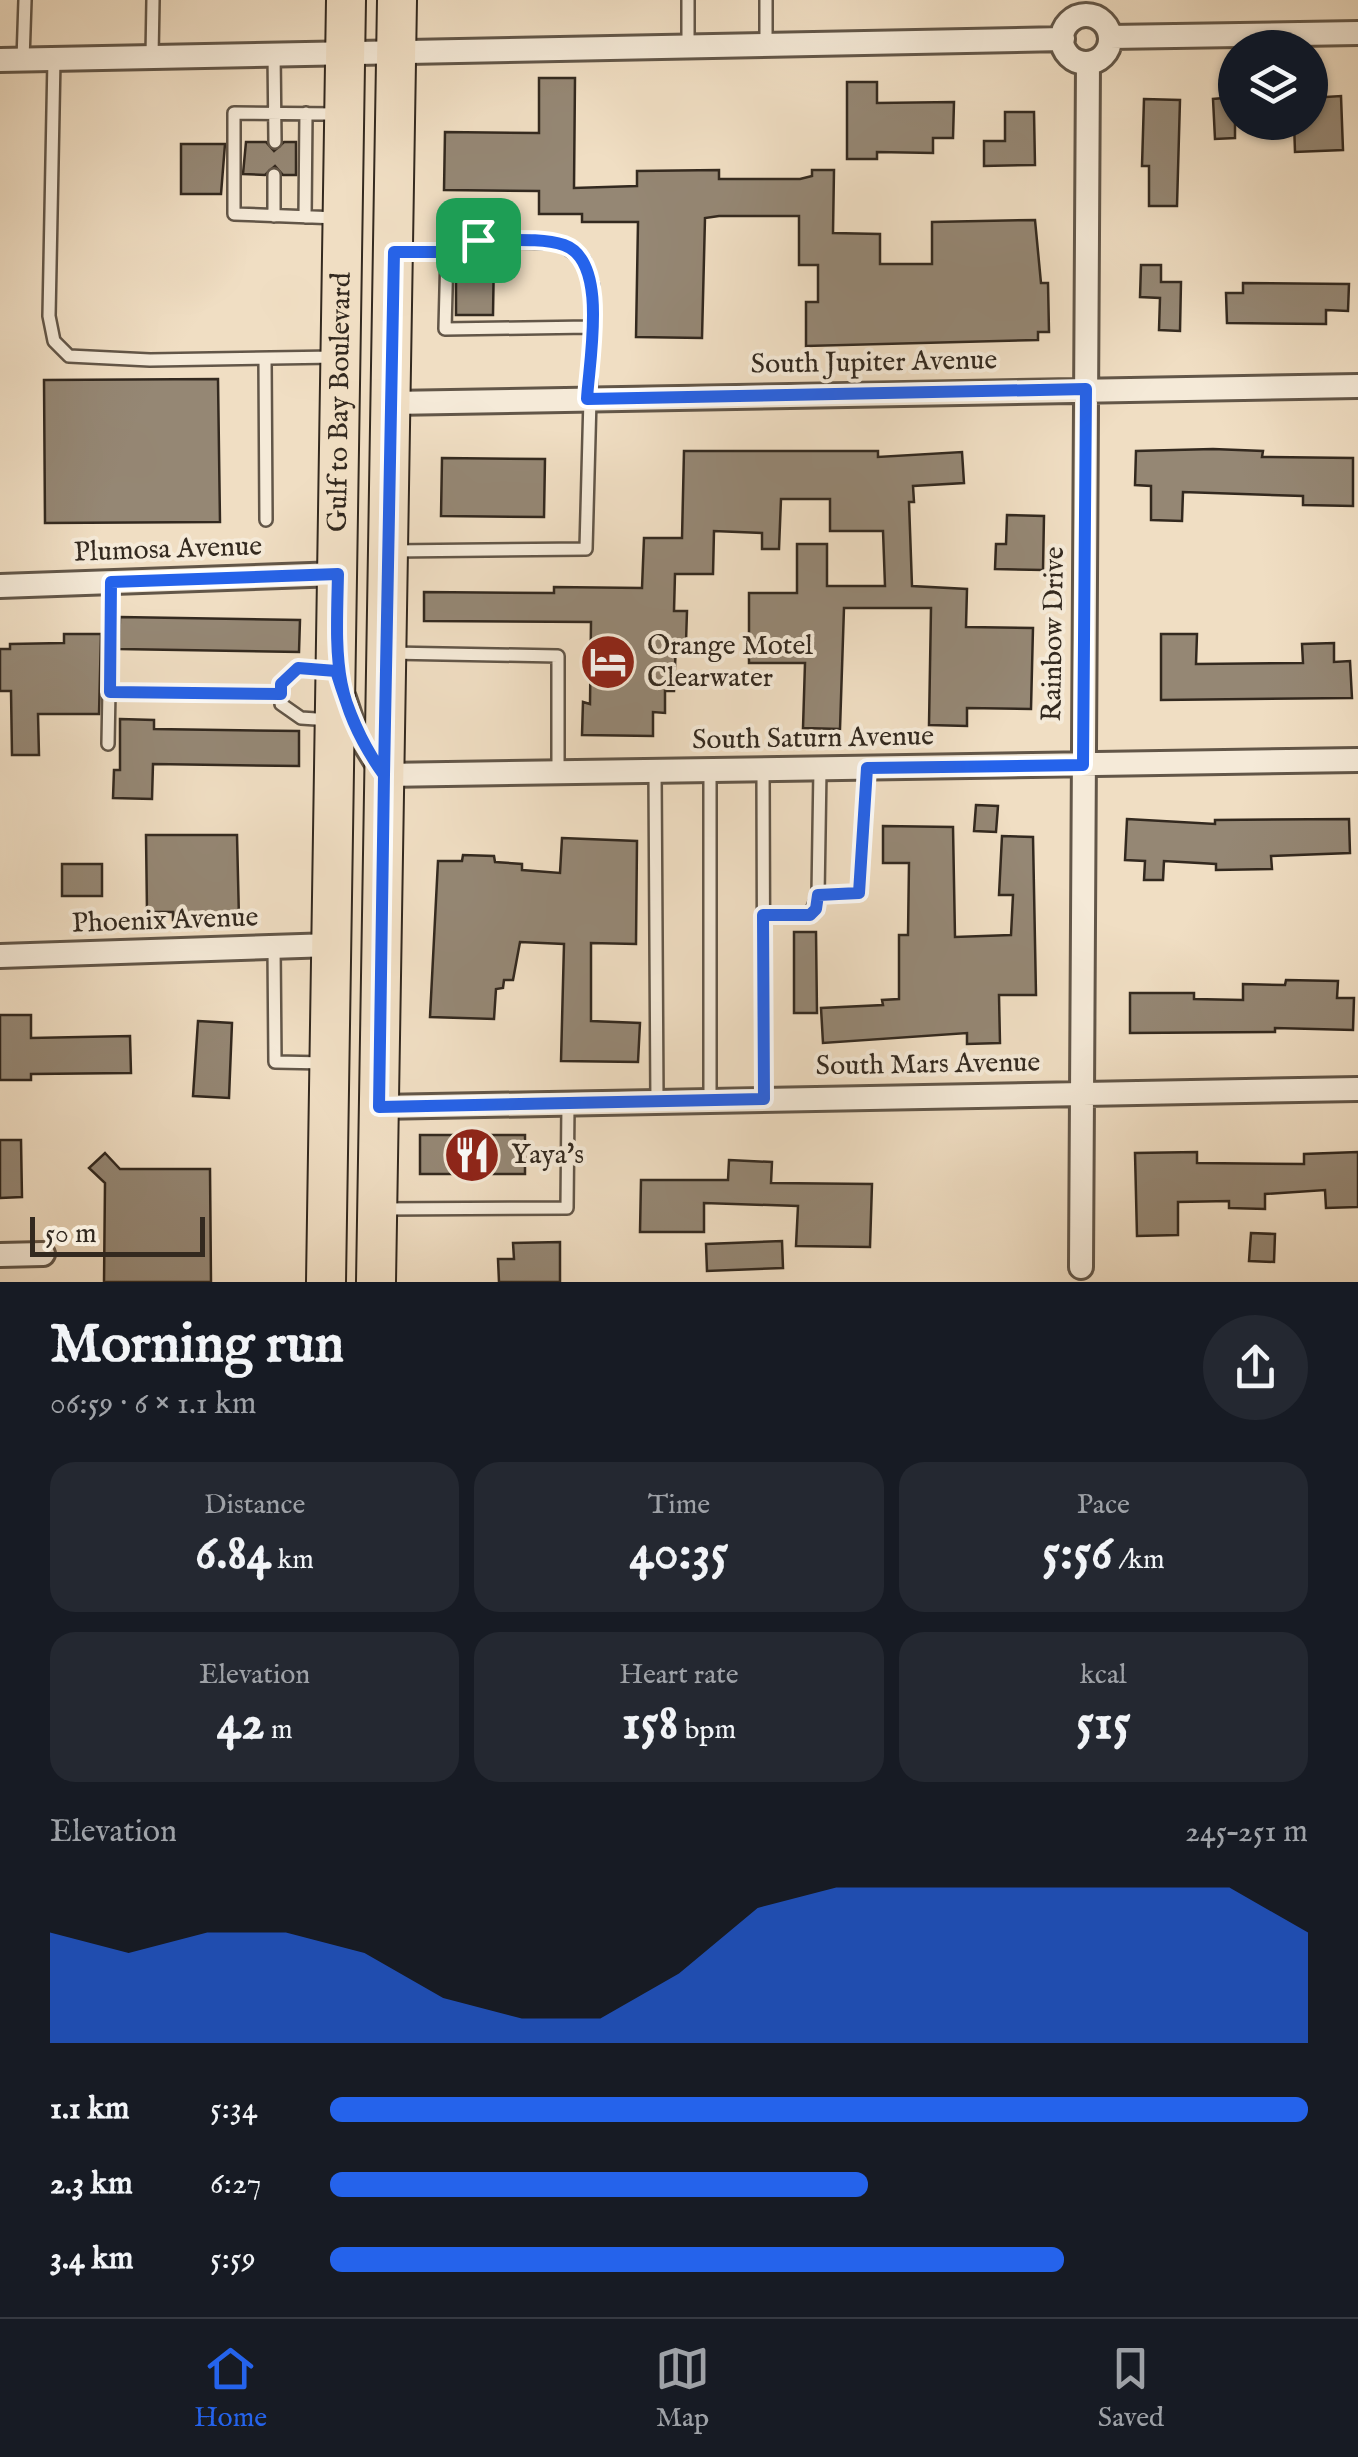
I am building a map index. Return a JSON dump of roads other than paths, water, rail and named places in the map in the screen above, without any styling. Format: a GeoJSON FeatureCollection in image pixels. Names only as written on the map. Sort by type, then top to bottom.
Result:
{"type":"FeatureCollection","features":[{"type":"Feature","properties":{"kind":"main road","name":"Gulf to Bay Boulevard"},"geometry":{"type":"LineString","coordinates":[[326,1282],[341,357],[324,218],[344,114],[346,0]]}},
{"type":"Feature","properties":{"kind":"main road","name":"Gulf to Bay Boulevard"},"geometry":{"type":"LineString","coordinates":[[376,1282],[397,0]]}},
{"type":"Feature","properties":{"kind":"street"},"geometry":{"type":"LineString","coordinates":[[1090,8],[1104,23],[1110,37],[1107,52],[1088,63],[1068,54],[1063,39],[1068,24],[1090,8]]}},
{"type":"Feature","properties":{"kind":"street"},"geometry":{"type":"LineString","coordinates":[[1110,37],[1358,33]]}},
{"type":"Feature","properties":{"kind":"street"},"geometry":{"type":"LineString","coordinates":[[12,60],[1063,39]]}},
{"type":"Feature","properties":{"kind":"street","name":"Rainbow Drive"},"geometry":{"type":"LineString","coordinates":[[1081,1266],[1088,63]]}},
{"type":"Feature","properties":{"kind":"street","name":"South Jupiter Avenue"},"geometry":{"type":"LineString","coordinates":[[391,403],[1358,386]]}},
{"type":"Feature","properties":{"kind":"street","name":"Plumosa Avenue"},"geometry":{"type":"LineString","coordinates":[[0,586],[338,574]]}},
{"type":"Feature","properties":{"kind":"street"},"geometry":{"type":"LineString","coordinates":[[336,671],[353,725],[384,775]]}},
{"type":"Feature","properties":{"kind":"street","name":"South Saturn Avenue"},"geometry":{"type":"LineString","coordinates":[[384,775],[1358,760]]}},
{"type":"Feature","properties":{"kind":"street","name":"Phoenix Avenue"},"geometry":{"type":"LineString","coordinates":[[0,956],[332,945]]}},
{"type":"Feature","properties":{"kind":"street","name":"South Mars Avenue"},"geometry":{"type":"LineString","coordinates":[[379,1107],[1358,1089]]}},
{"type":"Feature","properties":{"kind":"street"},"geometry":{"type":"LineString","coordinates":[[0,1255],[43,1254]]}},
{"type":"Feature","properties":{"kind":"lane"},"geometry":{"type":"LineString","coordinates":[[12,60],[24,0]]}},
{"type":"Feature","properties":{"kind":"lane"},"geometry":{"type":"LineString","coordinates":[[152,0],[152,56]]}},
{"type":"Feature","properties":{"kind":"lane"},"geometry":{"type":"LineString","coordinates":[[688,0],[688,46]]}},
{"type":"Feature","properties":{"kind":"lane"},"geometry":{"type":"LineString","coordinates":[[766,0],[766,45]]}},
{"type":"Feature","properties":{"kind":"lane"},"geometry":{"type":"LineString","coordinates":[[274,52],[275,142]]}},
{"type":"Feature","properties":{"kind":"lane"},"geometry":{"type":"LineString","coordinates":[[54,59],[49,316],[54,341],[69,356],[266,360],[341,357]]}},
{"type":"Feature","properties":{"kind":"lane"},"geometry":{"type":"LineString","coordinates":[[306,114],[324,218],[234,214],[234,113],[344,114]]}},
{"type":"Feature","properties":{"kind":"lane"},"geometry":{"type":"LineString","coordinates":[[274,175],[274,216]]}},
{"type":"Feature","properties":{"kind":"lane"},"geometry":{"type":"LineString","coordinates":[[388,551],[586,549],[590,269],[574,249],[559,243],[478,240],[458,244],[446,252],[394,252]]}},
{"type":"Feature","properties":{"kind":"lane"},"geometry":{"type":"LineString","coordinates":[[446,252],[446,329],[590,328]]}},
{"type":"Feature","properties":{"kind":"lane"},"geometry":{"type":"LineString","coordinates":[[266,360],[266,520]]}},
{"type":"Feature","properties":{"kind":"lane"},"geometry":{"type":"LineString","coordinates":[[108,744],[111,582]]}},
{"type":"Feature","properties":{"kind":"lane"},"geometry":{"type":"LineString","coordinates":[[386,653],[558,656],[558,774]]}},
{"type":"Feature","properties":{"kind":"lane"},"geometry":{"type":"LineString","coordinates":[[336,671],[298,668],[281,684],[281,704],[301,718],[336,720]]}},
{"type":"Feature","properties":{"kind":"lane"},"geometry":{"type":"LineString","coordinates":[[110,692],[281,694]]}},
{"type":"Feature","properties":{"kind":"lane"},"geometry":{"type":"LineString","coordinates":[[818,895],[853,894],[862,885],[867,768]]}},
{"type":"Feature","properties":{"kind":"lane"},"geometry":{"type":"LineString","coordinates":[[763,915],[810,915],[816,909],[820,769]]}},
{"type":"Feature","properties":{"kind":"lane"},"geometry":{"type":"LineString","coordinates":[[763,770],[764,1099]]}},
{"type":"Feature","properties":{"kind":"lane"},"geometry":{"type":"LineString","coordinates":[[710,771],[710,1100]]}},
{"type":"Feature","properties":{"kind":"lane"},"geometry":{"type":"LineString","coordinates":[[654,772],[657,1102]]}},
{"type":"Feature","properties":{"kind":"lane"},"geometry":{"type":"LineString","coordinates":[[274,947],[275,1062],[330,1063]]}},
{"type":"Feature","properties":{"kind":"lane"},"geometry":{"type":"LineString","coordinates":[[378,1209],[566,1208],[568,1104]]}},
{"type":"Feature","properties":{"kind":"place","name":"Orange Motel Clearwater"},"geometry":{"type":"Point","coordinates":[608,662]}},
{"type":"Feature","properties":{"kind":"place","name":"Yaya's"},"geometry":{"type":"Point","coordinates":[472,1155]}}]}
